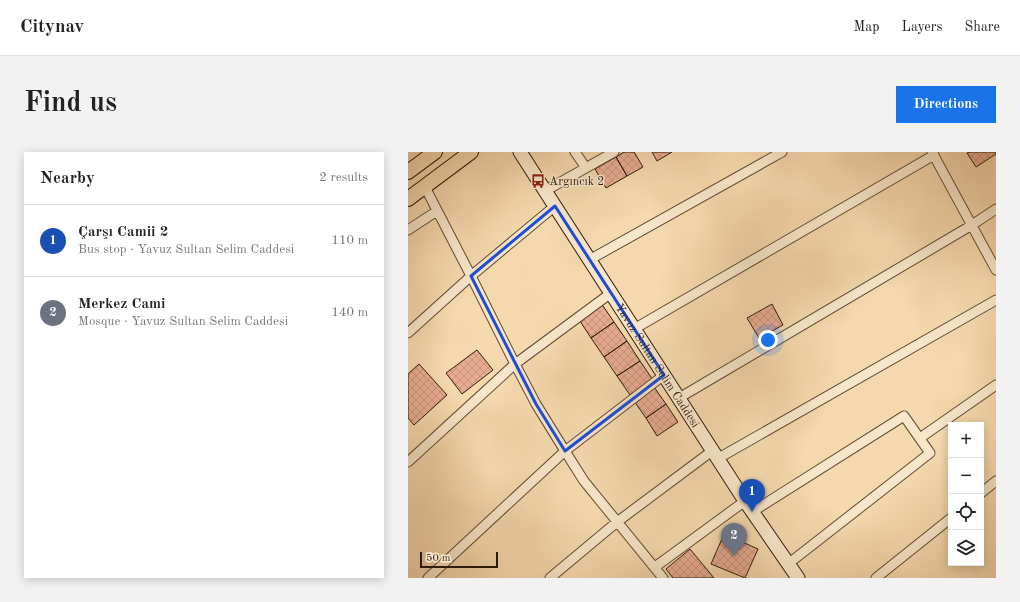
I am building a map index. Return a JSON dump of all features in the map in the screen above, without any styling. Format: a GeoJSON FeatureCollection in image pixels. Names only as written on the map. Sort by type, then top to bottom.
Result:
{"type":"FeatureCollection","features":[{"type":"Feature","properties":{"kind":"main road"},"geometry":{"type":"LineString","coordinates":[[408,199],[471,152]]}},
{"type":"Feature","properties":{"kind":"main road","name":"Yavuz Sultan Selim Caddesi"},"geometry":{"type":"LineString","coordinates":[[520,152],[744,501],[798,578]]}},
{"type":"Feature","properties":{"kind":"main road"},"geometry":{"type":"LineString","coordinates":[[408,172],[426,155]]}},
{"type":"Feature","properties":{"kind":"street"},"geometry":{"type":"LineString","coordinates":[[575,152],[586,168]]}},
{"type":"Feature","properties":{"kind":"street"},"geometry":{"type":"LineString","coordinates":[[545,192],[614,152]]}},
{"type":"Feature","properties":{"kind":"street"},"geometry":{"type":"LineString","coordinates":[[589,260],[782,152]]}},
{"type":"Feature","properties":{"kind":"street"},"geometry":{"type":"LineString","coordinates":[[634,329],[933,154],[996,270]]}},
{"type":"Feature","properties":{"kind":"street"},"geometry":{"type":"LineString","coordinates":[[425,187],[515,364],[565,451],[584,481],[655,567],[661,577]]}},
{"type":"Feature","properties":{"kind":"street"},"geometry":{"type":"LineString","coordinates":[[408,332],[471,276],[555,206]]}},
{"type":"Feature","properties":{"kind":"street"},"geometry":{"type":"LineString","coordinates":[[678,398],[972,225],[996,209]]}},
{"type":"Feature","properties":{"kind":"street"},"geometry":{"type":"LineString","coordinates":[[408,230],[437,211]]}},
{"type":"Feature","properties":{"kind":"street"},"geometry":{"type":"LineString","coordinates":[[408,462],[515,364],[611,293]]}},
{"type":"Feature","properties":{"kind":"street"},"geometry":{"type":"LineString","coordinates":[[550,578],[617,522],[715,455],[996,300]]}},
{"type":"Feature","properties":{"kind":"street"},"geometry":{"type":"LineString","coordinates":[[428,578],[565,451],[664,375]]}},
{"type":"Feature","properties":{"kind":"street"},"geometry":{"type":"LineString","coordinates":[[920,438],[996,385]]}},
{"type":"Feature","properties":{"kind":"street"},"geometry":{"type":"LineString","coordinates":[[752,512],[904,416],[930,452],[788,564]]}},
{"type":"Feature","properties":{"kind":"street"},"geometry":{"type":"LineString","coordinates":[[984,491],[996,481]]}},
{"type":"Feature","properties":{"kind":"street"},"geometry":{"type":"LineString","coordinates":[[655,567],[744,501]]}},
{"type":"Feature","properties":{"kind":"street"},"geometry":{"type":"LineString","coordinates":[[876,578],[948,520]]}},
{"type":"Feature","properties":{"kind":"highlighted area"},"geometry":{"type":"Polygon","coordinates":[[[555,206],[664,375],[565,451],[536,404],[471,276],[555,206]]]}},
{"type":"Feature","properties":{"kind":"building"},"geometry":{"type":"Polygon","coordinates":[[[624,152],[634,152],[643,167],[627,176],[616,157],[624,152]]]}},
{"type":"Feature","properties":{"kind":"building"},"geometry":{"type":"Polygon","coordinates":[[[652,152],[672,152],[657,161],[652,152]]]}},
{"type":"Feature","properties":{"kind":"building"},"geometry":{"type":"Polygon","coordinates":[[[996,152],[996,154],[976,167],[967,153],[996,152]]]}},
{"type":"Feature","properties":{"kind":"building"},"geometry":{"type":"Polygon","coordinates":[[[616,157],[627,176],[606,188],[595,169],[616,157]]]}},
{"type":"Feature","properties":{"kind":"building"},"geometry":{"type":"Polygon","coordinates":[[[601,303],[614,322],[591,338],[578,318],[601,303]]]}},
{"type":"Feature","properties":{"kind":"building"},"geometry":{"type":"Polygon","coordinates":[[[772,304],[783,325],[759,338],[747,318],[772,304]]]}},
{"type":"Feature","properties":{"kind":"building"},"geometry":{"type":"Polygon","coordinates":[[[614,322],[627,341],[604,357],[591,338],[614,322]]]}},
{"type":"Feature","properties":{"kind":"building"},"geometry":{"type":"Polygon","coordinates":[[[627,341],[640,361],[617,376],[604,357],[627,341]]]}},
{"type":"Feature","properties":{"kind":"building"},"geometry":{"type":"Polygon","coordinates":[[[477,350],[493,370],[462,394],[446,373],[477,350]]]}},
{"type":"Feature","properties":{"kind":"building"},"geometry":{"type":"Polygon","coordinates":[[[640,361],[653,380],[630,395],[617,376],[640,361]]]}},
{"type":"Feature","properties":{"kind":"building"},"geometry":{"type":"Polygon","coordinates":[[[419,364],[447,395],[414,425],[408,418],[408,374],[419,364]]]}},
{"type":"Feature","properties":{"kind":"building"},"geometry":{"type":"Polygon","coordinates":[[[654,387],[666,404],[646,418],[634,401],[654,387]]]}},
{"type":"Feature","properties":{"kind":"building"},"geometry":{"type":"Polygon","coordinates":[[[666,404],[678,422],[657,436],[646,418],[666,404]]]}},
{"type":"Feature","properties":{"kind":"building"},"geometry":{"type":"Polygon","coordinates":[[[724,534],[758,549],[745,578],[711,564],[724,534]]]}},
{"type":"Feature","properties":{"kind":"building"},"geometry":{"type":"Polygon","coordinates":[[[690,549],[714,578],[673,578],[666,569],[690,549]]]}},
{"type":"Feature","properties":{"kind":"place","name":"Argıncık 2"},"geometry":{"type":"Point","coordinates":[538,181]}},
{"type":"Feature","properties":{"kind":"place","name":"Çarşı Camii 2"},"geometry":{"type":"Point","coordinates":[752,512]}},
{"type":"Feature","properties":{"kind":"place","name":"Merkez Cami"},"geometry":{"type":"Point","coordinates":[734,556]}}]}
